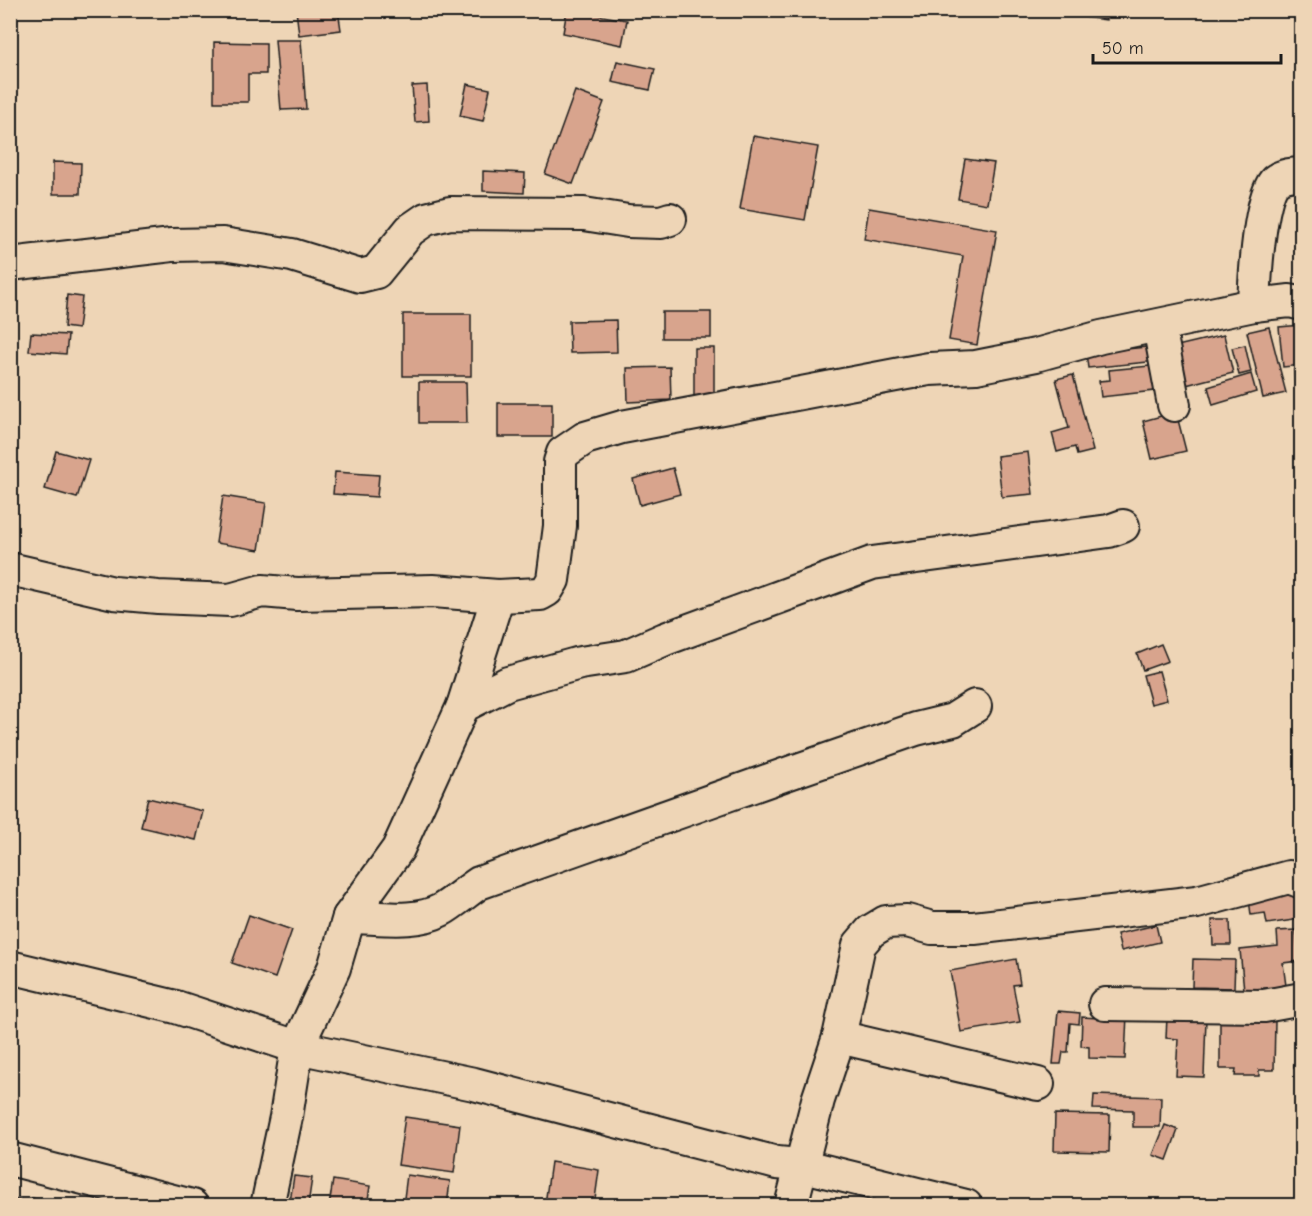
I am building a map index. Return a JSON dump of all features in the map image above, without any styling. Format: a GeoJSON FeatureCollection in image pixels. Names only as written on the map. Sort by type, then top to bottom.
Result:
{"type":"FeatureCollection","features":[{"type":"Feature","properties":{"kind":"street"},"geometry":{"type":"LineString","coordinates":[[1254,305],[1256,269],[1265,202],[1270,188],[1277,179],[1302,174]]}},
{"type":"Feature","properties":{"kind":"street"},"geometry":{"type":"LineString","coordinates":[[10,264],[172,245],[223,244],[292,255],[360,276],[376,272],[410,230],[426,219],[450,213],[584,213],[628,221],[661,222],[670,219]]}},
{"type":"Feature","properties":{"kind":"street"},"geometry":{"type":"LineString","coordinates":[[10,569],[114,593],[158,597],[230,600],[262,591],[297,594],[350,591],[433,591],[498,596],[540,594],[547,590],[553,580],[560,526],[560,462],[563,453],[585,438],[622,427],[901,374],[929,369],[976,368],[1036,355],[1101,337],[1254,305],[1290,301],[1302,304]]}},
{"type":"Feature","properties":{"kind":"street"},"geometry":{"type":"LineString","coordinates":[[1159,326],[1174,405]]}},
{"type":"Feature","properties":{"kind":"street"},"geometry":{"type":"LineString","coordinates":[[463,706],[508,683],[580,663],[626,656],[665,639],[872,563],[1109,531],[1123,526]]}},
{"type":"Feature","properties":{"kind":"street"},"geometry":{"type":"LineString","coordinates":[[267,1206],[286,1117],[297,1047],[334,968],[349,917],[398,849],[463,706],[498,596]]}},
{"type":"Feature","properties":{"kind":"street"},"geometry":{"type":"LineString","coordinates":[[349,917],[428,915],[443,909],[456,897],[479,884],[792,771],[916,729],[953,720],[975,706]]}},
{"type":"Feature","properties":{"kind":"street"},"geometry":{"type":"LineString","coordinates":[[791,1206],[818,1100],[839,1037],[860,945],[871,931],[886,922],[907,921],[932,928],[974,928],[1197,902],[1289,877],[1302,882]]}},
{"type":"Feature","properties":{"kind":"street"},"geometry":{"type":"LineString","coordinates":[[10,967],[176,1007],[297,1047],[474,1084],[777,1164],[801,1165],[966,1206]]}},
{"type":"Feature","properties":{"kind":"street"},"geometry":{"type":"LineString","coordinates":[[1105,1004],[1264,1006],[1302,999]]}},
{"type":"Feature","properties":{"kind":"street"},"geometry":{"type":"LineString","coordinates":[[839,1037],[1038,1084]]}},
{"type":"Feature","properties":{"kind":"street"},"geometry":{"type":"LineString","coordinates":[[10,1159],[192,1206]]}},
{"type":"Feature","properties":{"kind":"building"},"geometry":{"type":"Polygon","coordinates":[[[296,10],[338,10],[341,30],[299,35],[296,10]]]}},
{"type":"Feature","properties":{"kind":"building"},"geometry":{"type":"Polygon","coordinates":[[[567,10],[627,20],[622,45],[563,33],[567,10]]]}},
{"type":"Feature","properties":{"kind":"building"},"geometry":{"type":"Polygon","coordinates":[[[1069,10],[1107,10],[1106,20],[1068,15],[1069,10]]]}},
{"type":"Feature","properties":{"kind":"building"},"geometry":{"type":"Polygon","coordinates":[[[275,40],[301,40],[306,109],[281,110],[275,40]]]}},
{"type":"Feature","properties":{"kind":"building"},"geometry":{"type":"Polygon","coordinates":[[[214,42],[266,43],[266,74],[248,74],[248,102],[214,102],[214,42]]]}},
{"type":"Feature","properties":{"kind":"building"},"geometry":{"type":"Polygon","coordinates":[[[617,61],[655,69],[650,90],[612,82],[617,61]]]}},
{"type":"Feature","properties":{"kind":"building"},"geometry":{"type":"Polygon","coordinates":[[[467,84],[490,89],[483,121],[460,116],[467,84]]]}},
{"type":"Feature","properties":{"kind":"building"},"geometry":{"type":"Polygon","coordinates":[[[427,85],[429,121],[415,122],[412,86],[427,85]]]}},
{"type":"Feature","properties":{"kind":"building"},"geometry":{"type":"Polygon","coordinates":[[[575,91],[604,102],[573,184],[545,174],[575,91]]]}},
{"type":"Feature","properties":{"kind":"building"},"geometry":{"type":"Polygon","coordinates":[[[753,136],[818,147],[805,220],[740,209],[753,136]]]}},
{"type":"Feature","properties":{"kind":"building"},"geometry":{"type":"Polygon","coordinates":[[[965,159],[994,163],[987,204],[958,199],[965,159]]]}},
{"type":"Feature","properties":{"kind":"building"},"geometry":{"type":"Polygon","coordinates":[[[53,162],[81,163],[80,194],[53,194],[53,162]]]}},
{"type":"Feature","properties":{"kind":"building"},"geometry":{"type":"Polygon","coordinates":[[[483,171],[525,173],[524,193],[483,191],[483,171]]]}},
{"type":"Feature","properties":{"kind":"building"},"geometry":{"type":"Polygon","coordinates":[[[10,198],[17,201],[10,217],[10,198]]]}},
{"type":"Feature","properties":{"kind":"building"},"geometry":{"type":"Polygon","coordinates":[[[869,208],[997,230],[977,345],[949,340],[963,256],[864,239],[869,208]]]}},
{"type":"Feature","properties":{"kind":"building"},"geometry":{"type":"Polygon","coordinates":[[[67,295],[82,297],[78,329],[64,327],[67,295]]]}},
{"type":"Feature","properties":{"kind":"building"},"geometry":{"type":"Polygon","coordinates":[[[662,312],[711,312],[711,338],[662,338],[662,312]]]}},
{"type":"Feature","properties":{"kind":"building"},"geometry":{"type":"Polygon","coordinates":[[[403,314],[471,314],[471,376],[403,376],[403,314]]]}},
{"type":"Feature","properties":{"kind":"building"},"geometry":{"type":"Polygon","coordinates":[[[616,320],[617,352],[570,353],[569,321],[616,320]]]}},
{"type":"Feature","properties":{"kind":"building"},"geometry":{"type":"Polygon","coordinates":[[[1302,325],[1302,365],[1283,367],[1279,327],[1302,325]]]}},
{"type":"Feature","properties":{"kind":"building"},"geometry":{"type":"Polygon","coordinates":[[[1269,327],[1286,393],[1263,398],[1247,332],[1269,327]]]}},
{"type":"Feature","properties":{"kind":"building"},"geometry":{"type":"Polygon","coordinates":[[[31,333],[68,335],[66,354],[29,351],[31,333]]]}},
{"type":"Feature","properties":{"kind":"building"},"geometry":{"type":"Polygon","coordinates":[[[1224,335],[1233,373],[1182,386],[1173,347],[1224,335]]]}},
{"type":"Feature","properties":{"kind":"building"},"geometry":{"type":"Polygon","coordinates":[[[1245,345],[1251,372],[1239,375],[1232,348],[1245,345]]]}},
{"type":"Feature","properties":{"kind":"building"},"geometry":{"type":"Polygon","coordinates":[[[1157,346],[1158,361],[1088,368],[1086,353],[1157,346]]]}},
{"type":"Feature","properties":{"kind":"building"},"geometry":{"type":"Polygon","coordinates":[[[694,348],[714,348],[714,403],[694,403],[694,348]]]}},
{"type":"Feature","properties":{"kind":"building"},"geometry":{"type":"Polygon","coordinates":[[[1160,365],[1163,390],[1101,397],[1099,381],[1110,380],[1109,370],[1160,365]]]}},
{"type":"Feature","properties":{"kind":"building"},"geometry":{"type":"Polygon","coordinates":[[[670,367],[671,400],[628,402],[627,368],[670,367]]]}},
{"type":"Feature","properties":{"kind":"building"},"geometry":{"type":"Polygon","coordinates":[[[1294,370],[1302,370],[1302,388],[1295,388],[1294,370]]]}},
{"type":"Feature","properties":{"kind":"building"},"geometry":{"type":"Polygon","coordinates":[[[1251,374],[1256,392],[1213,405],[1208,387],[1251,374]]]}},
{"type":"Feature","properties":{"kind":"building"},"geometry":{"type":"Polygon","coordinates":[[[1073,375],[1093,451],[1077,455],[1075,447],[1057,452],[1052,433],[1069,428],[1056,379],[1073,375]]]}},
{"type":"Feature","properties":{"kind":"building"},"geometry":{"type":"Polygon","coordinates":[[[419,382],[466,382],[467,423],[419,423],[419,382]]]}},
{"type":"Feature","properties":{"kind":"building"},"geometry":{"type":"Polygon","coordinates":[[[498,403],[552,403],[552,437],[498,437],[498,403]]]}},
{"type":"Feature","properties":{"kind":"building"},"geometry":{"type":"Polygon","coordinates":[[[1176,412],[1186,451],[1152,459],[1143,421],[1176,412]]]}},
{"type":"Feature","properties":{"kind":"building"},"geometry":{"type":"Polygon","coordinates":[[[56,451],[89,460],[77,498],[45,489],[56,451]]]}},
{"type":"Feature","properties":{"kind":"building"},"geometry":{"type":"Polygon","coordinates":[[[1028,452],[1033,494],[1002,497],[997,456],[1028,452]]]}},
{"type":"Feature","properties":{"kind":"building"},"geometry":{"type":"Polygon","coordinates":[[[673,468],[680,494],[640,505],[633,479],[673,468]]]}},
{"type":"Feature","properties":{"kind":"building"},"geometry":{"type":"Polygon","coordinates":[[[335,472],[379,475],[377,497],[333,494],[335,472]]]}},
{"type":"Feature","properties":{"kind":"building"},"geometry":{"type":"Polygon","coordinates":[[[223,496],[266,503],[259,550],[216,543],[223,496]]]}},
{"type":"Feature","properties":{"kind":"building"},"geometry":{"type":"Polygon","coordinates":[[[1161,644],[1168,661],[1143,670],[1137,654],[1161,644]]]}},
{"type":"Feature","properties":{"kind":"building"},"geometry":{"type":"Polygon","coordinates":[[[1159,671],[1167,700],[1151,704],[1143,675],[1159,671]]]}},
{"type":"Feature","properties":{"kind":"building"},"geometry":{"type":"Polygon","coordinates":[[[148,798],[203,811],[196,840],[141,827],[148,798]]]}},
{"type":"Feature","properties":{"kind":"building"},"geometry":{"type":"Polygon","coordinates":[[[1296,892],[1300,919],[1267,924],[1265,913],[1251,915],[1249,899],[1296,892]]]}},
{"type":"Feature","properties":{"kind":"building"},"geometry":{"type":"Polygon","coordinates":[[[249,915],[292,930],[275,978],[232,963],[249,915]]]}},
{"type":"Feature","properties":{"kind":"building"},"geometry":{"type":"Polygon","coordinates":[[[1212,920],[1230,920],[1231,945],[1213,945],[1212,920]]]}},
{"type":"Feature","properties":{"kind":"building"},"geometry":{"type":"Polygon","coordinates":[[[1156,925],[1160,942],[1121,951],[1117,934],[1156,925]]]}},
{"type":"Feature","properties":{"kind":"building"},"geometry":{"type":"Polygon","coordinates":[[[1296,930],[1299,961],[1283,963],[1286,986],[1244,990],[1240,950],[1278,946],[1277,931],[1296,930]]]}},
{"type":"Feature","properties":{"kind":"building"},"geometry":{"type":"Polygon","coordinates":[[[1016,959],[1020,984],[1013,985],[1020,1022],[961,1032],[950,971],[1016,959]]]}},
{"type":"Feature","properties":{"kind":"building"},"geometry":{"type":"Polygon","coordinates":[[[1193,959],[1235,960],[1234,988],[1192,987],[1193,959]]]}},
{"type":"Feature","properties":{"kind":"building"},"geometry":{"type":"Polygon","coordinates":[[[1058,1011],[1080,1013],[1079,1024],[1070,1023],[1068,1052],[1063,1052],[1061,1064],[1053,1064],[1058,1011]]]}},
{"type":"Feature","properties":{"kind":"building"},"geometry":{"type":"Polygon","coordinates":[[[1127,1014],[1125,1059],[1089,1058],[1089,1047],[1081,1046],[1082,1017],[1115,1019],[1127,1014]]]}},
{"type":"Feature","properties":{"kind":"building"},"geometry":{"type":"Polygon","coordinates":[[[1167,1017],[1206,1018],[1204,1077],[1176,1076],[1178,1039],[1166,1038],[1167,1017]]]}},
{"type":"Feature","properties":{"kind":"building"},"geometry":{"type":"Polygon","coordinates":[[[1220,1020],[1275,1021],[1274,1070],[1259,1070],[1259,1076],[1235,1076],[1236,1069],[1220,1069],[1220,1020]]]}},
{"type":"Feature","properties":{"kind":"building"},"geometry":{"type":"Polygon","coordinates":[[[1298,1025],[1302,1026],[1302,1068],[1294,1068],[1298,1025]]]}},
{"type":"Feature","properties":{"kind":"building"},"geometry":{"type":"Polygon","coordinates":[[[1094,1095],[1161,1097],[1160,1127],[1133,1127],[1133,1110],[1093,1109],[1094,1095]]]}},
{"type":"Feature","properties":{"kind":"building"},"geometry":{"type":"Polygon","coordinates":[[[1055,1114],[1110,1115],[1109,1152],[1054,1151],[1055,1114]]]}},
{"type":"Feature","properties":{"kind":"building"},"geometry":{"type":"Polygon","coordinates":[[[405,1117],[460,1125],[454,1173],[398,1165],[405,1117]]]}},
{"type":"Feature","properties":{"kind":"building"},"geometry":{"type":"Polygon","coordinates":[[[1165,1125],[1178,1130],[1167,1160],[1153,1155],[1165,1125]]]}},
{"type":"Feature","properties":{"kind":"building"},"geometry":{"type":"Polygon","coordinates":[[[551,1162],[599,1170],[594,1206],[545,1204],[551,1162]]]}},
{"type":"Feature","properties":{"kind":"building"},"geometry":{"type":"Polygon","coordinates":[[[407,1175],[450,1181],[447,1206],[403,1206],[407,1175]]]}},
{"type":"Feature","properties":{"kind":"building"},"geometry":{"type":"Polygon","coordinates":[[[294,1176],[312,1178],[308,1205],[290,1202],[294,1176]]]}},
{"type":"Feature","properties":{"kind":"building"},"geometry":{"type":"Polygon","coordinates":[[[333,1180],[370,1186],[367,1206],[329,1206],[333,1180]]]}},
{"type":"Feature","properties":{"kind":"building"},"geometry":{"type":"Polygon","coordinates":[[[32,1198],[54,1203],[53,1206],[31,1206],[32,1198]]]}},
{"type":"Feature","properties":{"kind":"building"},"geometry":{"type":"Polygon","coordinates":[[[10,1199],[20,1200],[19,1206],[10,1206],[10,1199]]]}}]}
